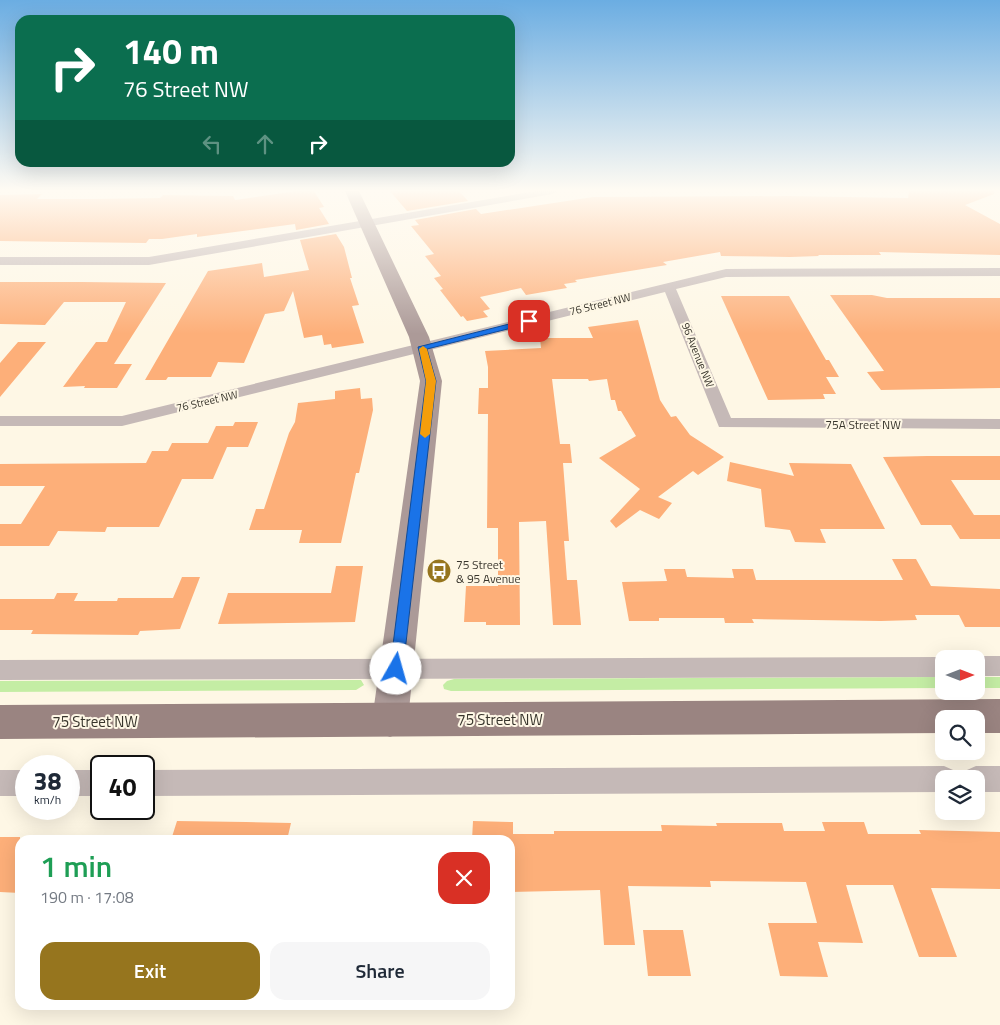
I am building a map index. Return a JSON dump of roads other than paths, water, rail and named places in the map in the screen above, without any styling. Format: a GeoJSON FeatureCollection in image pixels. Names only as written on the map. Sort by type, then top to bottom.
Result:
{"type":"FeatureCollection","features":[{"type":"Feature","properties":{"kind":"main road","name":"75 Street NW"},"geometry":{"type":"LineString","coordinates":[[0,722],[1000,716]]}},
{"type":"Feature","properties":{"kind":"street"},"geometry":{"type":"LineString","coordinates":[[0,261],[148,261],[280,239]]}},
{"type":"Feature","properties":{"kind":"street"},"geometry":{"type":"LineString","coordinates":[[375,239],[422,347],[431,381],[390,720]]}},
{"type":"Feature","properties":{"kind":"street","name":"76 Street NW"},"geometry":{"type":"LineString","coordinates":[[0,421],[122,421],[726,273],[1000,272]]}},
{"type":"Feature","properties":{"kind":"street","name":"96 Avenue NW"},"geometry":{"type":"LineString","coordinates":[[669,287],[726,423]]}},
{"type":"Feature","properties":{"kind":"street","name":"75A Street NW"},"geometry":{"type":"LineString","coordinates":[[726,423],[1000,424]]}},
{"type":"Feature","properties":{"kind":"street"},"geometry":{"type":"LineString","coordinates":[[985,666],[1000,666]]}},
{"type":"Feature","properties":{"kind":"street"},"geometry":{"type":"LineString","coordinates":[[0,670],[935,667]]}},
{"type":"Feature","properties":{"kind":"street"},"geometry":{"type":"LineString","coordinates":[[155,783],[935,779]]}},
{"type":"Feature","properties":{"kind":"street"},"geometry":{"type":"LineString","coordinates":[[985,779],[1000,779]]}},
{"type":"Feature","properties":{"kind":"street"},"geometry":{"type":"LineString","coordinates":[[0,783],[15,783]]}},
{"type":"Feature","properties":{"kind":"place","name":"75 Street & 95 Avenue"},"geometry":{"type":"Point","coordinates":[439,571]}}]}
